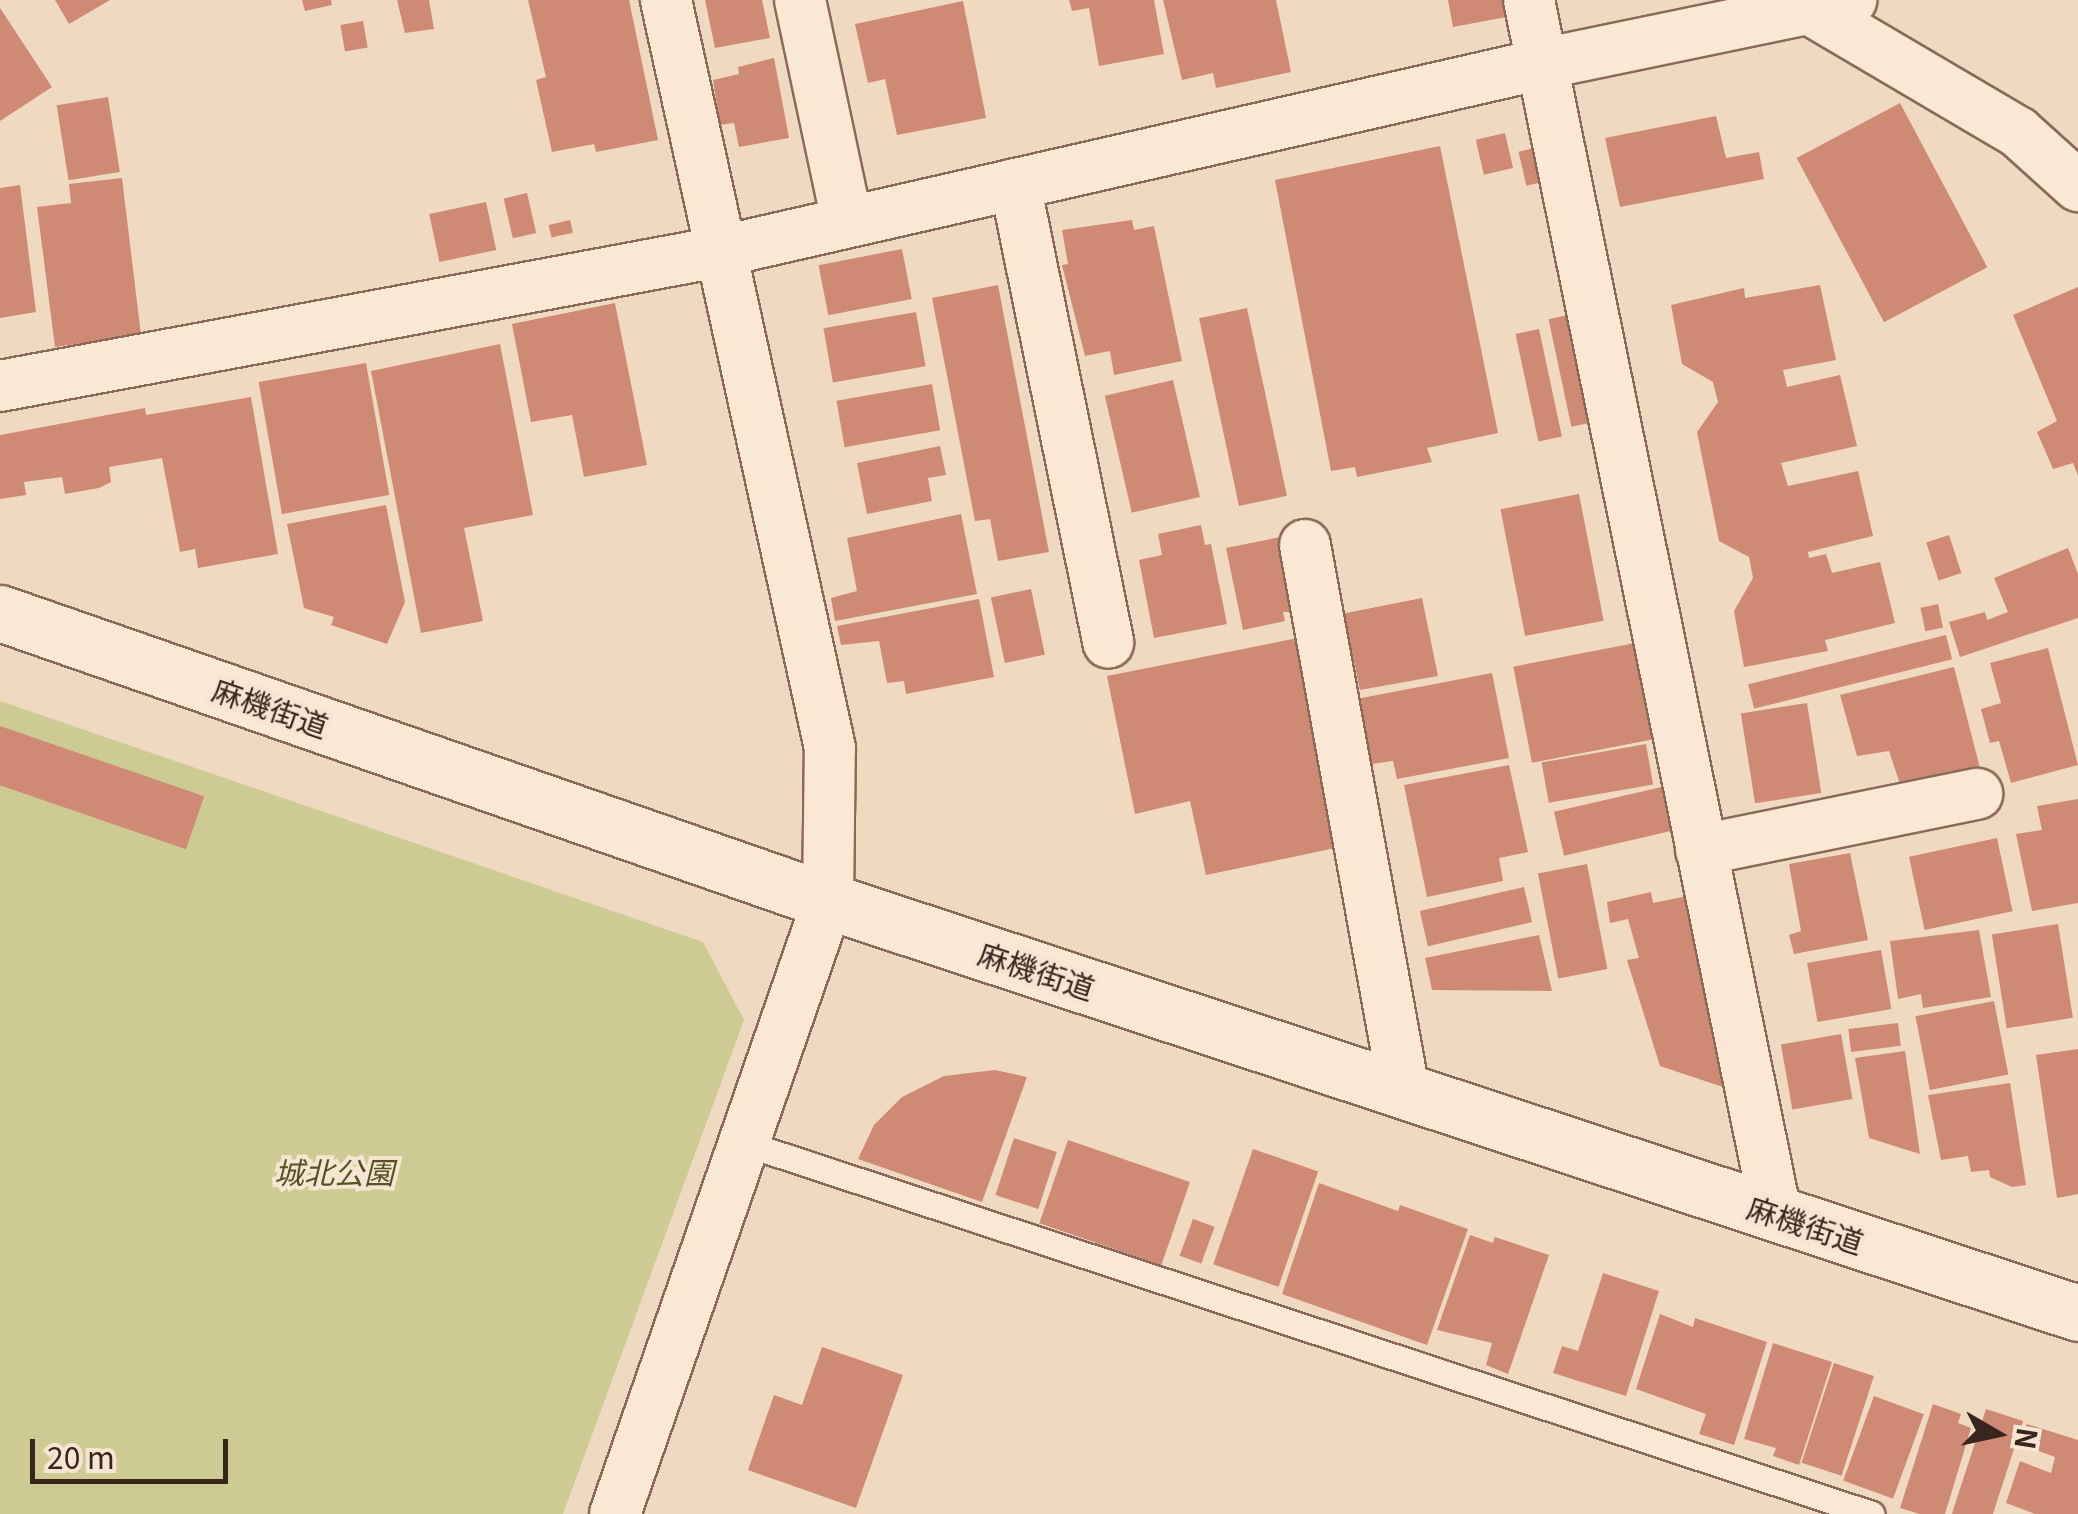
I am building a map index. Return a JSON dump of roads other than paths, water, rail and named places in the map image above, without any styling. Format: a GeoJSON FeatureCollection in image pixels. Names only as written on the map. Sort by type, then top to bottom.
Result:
{"type":"FeatureCollection","features":[{"type":"Feature","properties":{"kind":"street"},"geometry":{"type":"LineString","coordinates":[[615,1514],[828,901],[830,748],[718,252],[666,0]]}},
{"type":"Feature","properties":{"kind":"street"},"geometry":{"type":"LineString","coordinates":[[800,0],[847,222]]}},
{"type":"Feature","properties":{"kind":"street"},"geometry":{"type":"LineString","coordinates":[[1529,0],[1776,1214]]}},
{"type":"Feature","properties":{"kind":"street"},"geometry":{"type":"LineString","coordinates":[[0,386],[718,252],[1542,64],[1830,4],[2018,132],[2078,186]]}},
{"type":"Feature","properties":{"kind":"street"},"geometry":{"type":"LineString","coordinates":[[1016,184],[1108,643]]}},
{"type":"Feature","properties":{"kind":"street"},"geometry":{"type":"LineString","coordinates":[[1305,545],[1404,1092]]}},
{"type":"Feature","properties":{"kind":"street","name":"麻機街道"},"geometry":{"type":"LineString","coordinates":[[0,613],[828,901],[2078,1314]]}},
{"type":"Feature","properties":{"kind":"street"},"geometry":{"type":"LineString","coordinates":[[1701,850],[1977,794]]}},
{"type":"Feature","properties":{"kind":"lane"},"geometry":{"type":"LineString","coordinates":[[744,1143],[1872,1514]]}},
{"type":"Feature","properties":{"kind":"park label","name":"城北公園"},"geometry":{"type":"Point","coordinates":[334,1171]}}]}
